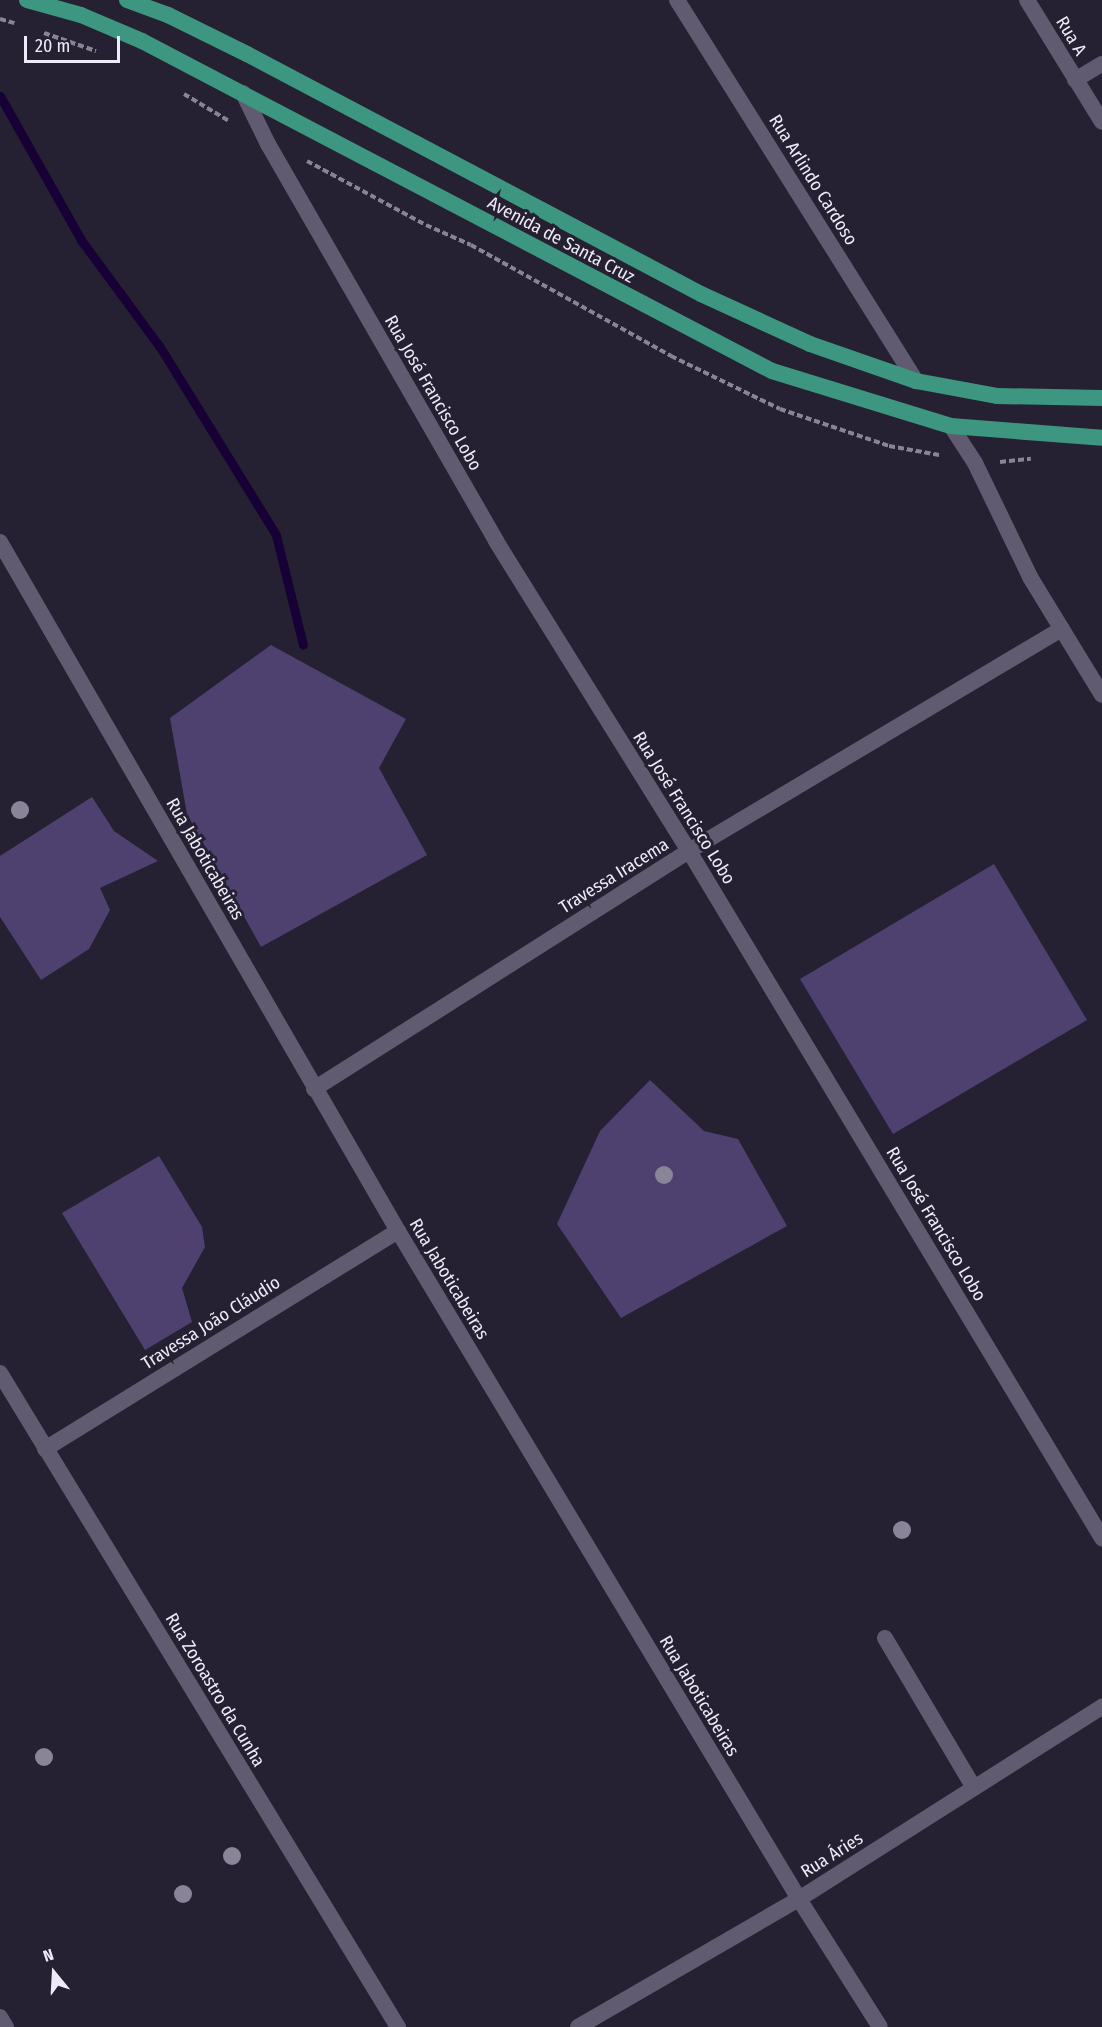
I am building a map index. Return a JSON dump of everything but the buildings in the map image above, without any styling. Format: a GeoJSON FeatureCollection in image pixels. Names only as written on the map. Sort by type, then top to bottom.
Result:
{"type":"FeatureCollection","features":[{"type":"Feature","properties":{"kind":"main road","name":"Avenida de Santa Cruz"},"geometry":{"type":"LineString","coordinates":[[27,0],[81,15],[243,93],[771,371],[951,426],[1102,438]]}},
{"type":"Feature","properties":{"kind":"main road","name":"Avenida de Santa Cruz"},"geometry":{"type":"LineString","coordinates":[[127,0],[168,15],[247,54],[701,294],[810,344],[916,381],[997,396],[1102,398]]}},
{"type":"Feature","properties":{"kind":"street","name":"Rua Arlindo Cardoso"},"geometry":{"type":"LineString","coordinates":[[677,0],[916,381]]}},
{"type":"Feature","properties":{"kind":"street","name":"Rua A"},"geometry":{"type":"LineString","coordinates":[[1027,0],[1102,122]]}},
{"type":"Feature","properties":{"kind":"street"},"geometry":{"type":"LineString","coordinates":[[1075,80],[1102,64]]}},
{"type":"Feature","properties":{"kind":"street","name":"Rua José Francisco Lobo"},"geometry":{"type":"LineString","coordinates":[[243,93],[268,144],[496,541],[689,851],[1102,1538]]}},
{"type":"Feature","properties":{"kind":"street"},"geometry":{"type":"LineString","coordinates":[[951,426],[975,463],[1030,577],[1102,695]]}},
{"type":"Feature","properties":{"kind":"street","name":"Rua Jaboticabeiras"},"geometry":{"type":"LineString","coordinates":[[0,542],[398,1231],[799,1899],[880,2027]]}},
{"type":"Feature","properties":{"kind":"street","name":"Travessa Iracema"},"geometry":{"type":"LineString","coordinates":[[315,1089],[689,851],[1062,629]]}},
{"type":"Feature","properties":{"kind":"street","name":"Travessa João Cláudio"},"geometry":{"type":"LineString","coordinates":[[45,1449],[398,1231]]}},
{"type":"Feature","properties":{"kind":"street","name":"Rua Zoroastro da Cunha"},"geometry":{"type":"LineString","coordinates":[[0,1373],[398,2027]]}},
{"type":"Feature","properties":{"kind":"street"},"geometry":{"type":"LineString","coordinates":[[885,1638],[974,1788]]}},
{"type":"Feature","properties":{"kind":"street","name":"Rua Áries"},"geometry":{"type":"LineString","coordinates":[[578,2027],[799,1899],[1102,1707]]}},
{"type":"Feature","properties":{"kind":"street"},"geometry":{"type":"LineString","coordinates":[[0,2018],[6,2027]]}},
{"type":"Feature","properties":{"kind":"shaded area"},"geometry":{"type":"Polygon","coordinates":[[[271,645],[406,719],[379,768],[427,855],[261,947],[187,814],[170,718],[271,645]]]}},
{"type":"Feature","properties":{"kind":"shaded area"},"geometry":{"type":"Polygon","coordinates":[[[92,797],[114,831],[158,861],[100,888],[110,910],[89,949],[41,980],[0,917],[0,856],[92,797]]]}},
{"type":"Feature","properties":{"kind":"shaded area"},"geometry":{"type":"Polygon","coordinates":[[[994,864],[1087,1020],[893,1134],[800,979],[994,864]]]}},
{"type":"Feature","properties":{"kind":"shaded area"},"geometry":{"type":"Polygon","coordinates":[[[650,1080],[704,1131],[738,1139],[787,1226],[621,1318],[557,1224],[600,1131],[650,1080]]]}},
{"type":"Feature","properties":{"kind":"shaded area"},"geometry":{"type":"Polygon","coordinates":[[[159,1156],[202,1227],[205,1247],[182,1288],[192,1322],[145,1350],[62,1213],[159,1156]]]}},
{"type":"Feature","properties":{"kind":"waterway"},"geometry":{"type":"LineString","coordinates":[[0,96],[81,240],[160,347],[276,535],[303,645]]}}]}
